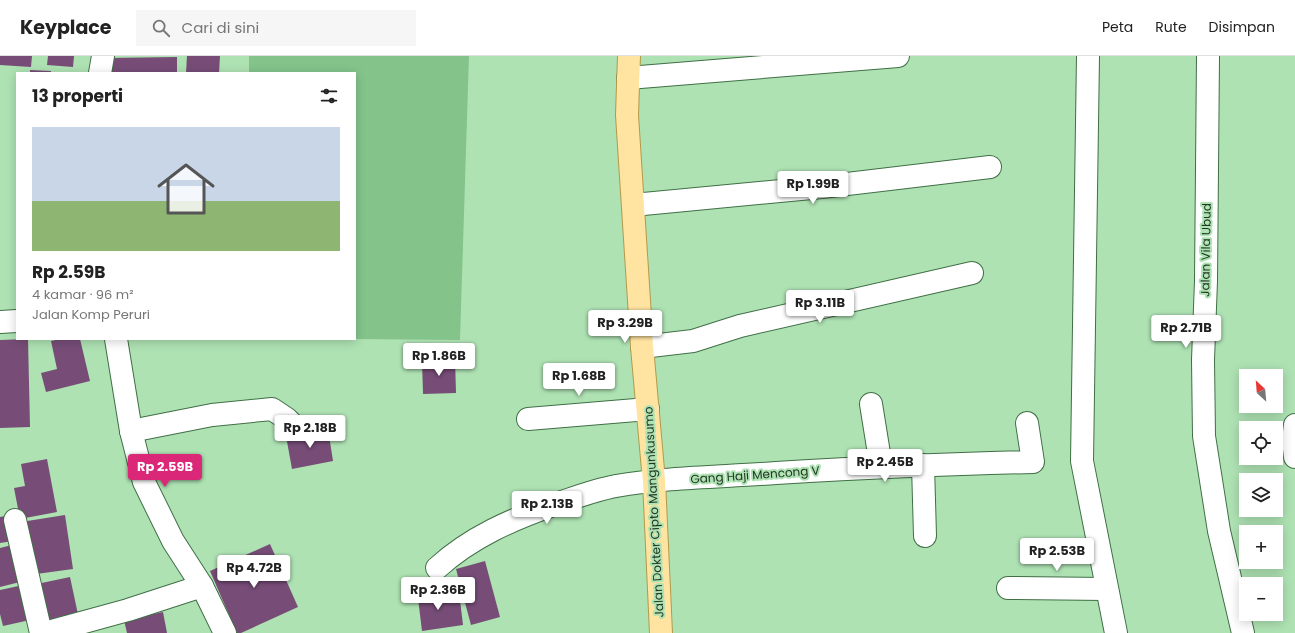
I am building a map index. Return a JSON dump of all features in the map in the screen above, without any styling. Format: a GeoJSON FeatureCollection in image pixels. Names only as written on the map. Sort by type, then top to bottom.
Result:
{"type":"FeatureCollection","features":[{"type":"Feature","properties":{"kind":"main road","name":"Jalan Dokter Cipto Mangunkusumo"},"geometry":{"type":"LineString","coordinates":[[629,56],[627,115],[642,347],[654,482],[661,633]]}},
{"type":"Feature","properties":{"kind":"street"},"geometry":{"type":"LineString","coordinates":[[100,72],[103,56]]}},
{"type":"Feature","properties":{"kind":"street"},"geometry":{"type":"LineString","coordinates":[[628,78],[898,56]]}},
{"type":"Feature","properties":{"kind":"street"},"geometry":{"type":"LineString","coordinates":[[1088,56],[1082,461],[1106,589],[1116,633]]}},
{"type":"Feature","properties":{"kind":"street","name":"Jalan Vila Ubud"},"geometry":{"type":"LineString","coordinates":[[1208,56],[1206,281],[1202,360],[1204,436],[1219,531],[1243,633]]}},
{"type":"Feature","properties":{"kind":"street"},"geometry":{"type":"LineString","coordinates":[[633,205],[822,187],[990,167]]}},
{"type":"Feature","properties":{"kind":"street"},"geometry":{"type":"LineString","coordinates":[[642,347],[693,341],[740,326],[972,273]]}},
{"type":"Feature","properties":{"kind":"street"},"geometry":{"type":"LineString","coordinates":[[0,322],[16,321]]}},
{"type":"Feature","properties":{"kind":"street"},"geometry":{"type":"LineString","coordinates":[[116,340],[131,431],[140,470],[149,494],[173,541],[202,586],[225,633]]}},
{"type":"Feature","properties":{"kind":"street"},"geometry":{"type":"LineString","coordinates":[[871,404],[881,466]]}},
{"type":"Feature","properties":{"kind":"street"},"geometry":{"type":"LineString","coordinates":[[131,431],[224,413],[272,409],[287,419],[296,428]]}},
{"type":"Feature","properties":{"kind":"street"},"geometry":{"type":"LineString","coordinates":[[528,419],[648,409]]}},
{"type":"Feature","properties":{"kind":"street","name":"Gang Haji Mencong V"},"geometry":{"type":"LineString","coordinates":[[437,568],[452,554],[469,543],[520,516],[581,495],[615,486],[881,466],[1033,462],[1027,423]]}},
{"type":"Feature","properties":{"kind":"street"},"geometry":{"type":"LineString","coordinates":[[1295,425],[1293,440],[1295,457]]}},
{"type":"Feature","properties":{"kind":"street"},"geometry":{"type":"LineString","coordinates":[[922,465],[925,536]]}},
{"type":"Feature","properties":{"kind":"street"},"geometry":{"type":"LineString","coordinates":[[15,520],[41,633]]}},
{"type":"Feature","properties":{"kind":"street"},"geometry":{"type":"LineString","coordinates":[[44,633],[128,610],[202,586]]}},
{"type":"Feature","properties":{"kind":"street"},"geometry":{"type":"LineString","coordinates":[[1008,588],[1106,589]]}},
{"type":"Feature","properties":{"kind":"green space"},"geometry":{"type":"Polygon","coordinates":[[[249,56],[469,56],[460,340],[356,339],[356,72],[249,72],[249,56]]]}},
{"type":"Feature","properties":{"kind":"building"},"geometry":{"type":"Polygon","coordinates":[[[0,56],[32,56],[31,67],[0,65],[0,56]]]}},
{"type":"Feature","properties":{"kind":"building"},"geometry":{"type":"Polygon","coordinates":[[[48,56],[74,56],[73,67],[47,65],[48,56]]]}},
{"type":"Feature","properties":{"kind":"building"},"geometry":{"type":"Polygon","coordinates":[[[187,56],[220,56],[219,72],[186,72],[187,56]]]}},
{"type":"Feature","properties":{"kind":"building"},"geometry":{"type":"Polygon","coordinates":[[[177,57],[177,72],[109,72],[108,58],[177,57]]]}},
{"type":"Feature","properties":{"kind":"building"},"geometry":{"type":"Polygon","coordinates":[[[30,70],[51,71],[51,72],[30,72],[30,70]]]}},
{"type":"Feature","properties":{"kind":"building"},"geometry":{"type":"Polygon","coordinates":[[[0,340],[28,340],[30,427],[0,428],[0,340]]]}},
{"type":"Feature","properties":{"kind":"building"},"geometry":{"type":"Polygon","coordinates":[[[80,340],[90,381],[46,392],[41,373],[57,369],[51,341],[80,340]]]}},
{"type":"Feature","properties":{"kind":"building"},"geometry":{"type":"Polygon","coordinates":[[[455,359],[456,393],[423,394],[422,361],[455,359]]]}},
{"type":"Feature","properties":{"kind":"building"},"geometry":{"type":"Polygon","coordinates":[[[328,429],[333,461],[292,469],[286,436],[328,429]]]}},
{"type":"Feature","properties":{"kind":"building"},"geometry":{"type":"Polygon","coordinates":[[[47,459],[57,512],[20,519],[14,488],[25,486],[21,464],[47,459]]]}},
{"type":"Feature","properties":{"kind":"building"},"geometry":{"type":"Polygon","coordinates":[[[10,515],[13,541],[0,543],[0,517],[10,515]]]}},
{"type":"Feature","properties":{"kind":"building"},"geometry":{"type":"Polygon","coordinates":[[[65,515],[73,569],[29,575],[21,522],[65,515]]]}},
{"type":"Feature","properties":{"kind":"building"},"geometry":{"type":"Polygon","coordinates":[[[16,544],[24,581],[0,587],[0,548],[16,544]]]}},
{"type":"Feature","properties":{"kind":"building"},"geometry":{"type":"Polygon","coordinates":[[[270,544],[298,607],[241,633],[237,633],[210,571],[270,544]]]}},
{"type":"Feature","properties":{"kind":"building"},"geometry":{"type":"Polygon","coordinates":[[[485,561],[500,617],[471,625],[456,569],[485,561]]]}},
{"type":"Feature","properties":{"kind":"building"},"geometry":{"type":"Polygon","coordinates":[[[70,577],[79,619],[41,627],[32,585],[70,577]]]}},
{"type":"Feature","properties":{"kind":"building"},"geometry":{"type":"Polygon","coordinates":[[[23,585],[30,620],[3,626],[0,614],[0,590],[23,585]]]}},
{"type":"Feature","properties":{"kind":"building"},"geometry":{"type":"Polygon","coordinates":[[[437,587],[440,602],[460,600],[463,625],[422,631],[417,590],[437,587]]]}},
{"type":"Feature","properties":{"kind":"building"},"geometry":{"type":"Polygon","coordinates":[[[163,612],[167,633],[127,633],[124,620],[163,612]]]}}]}
